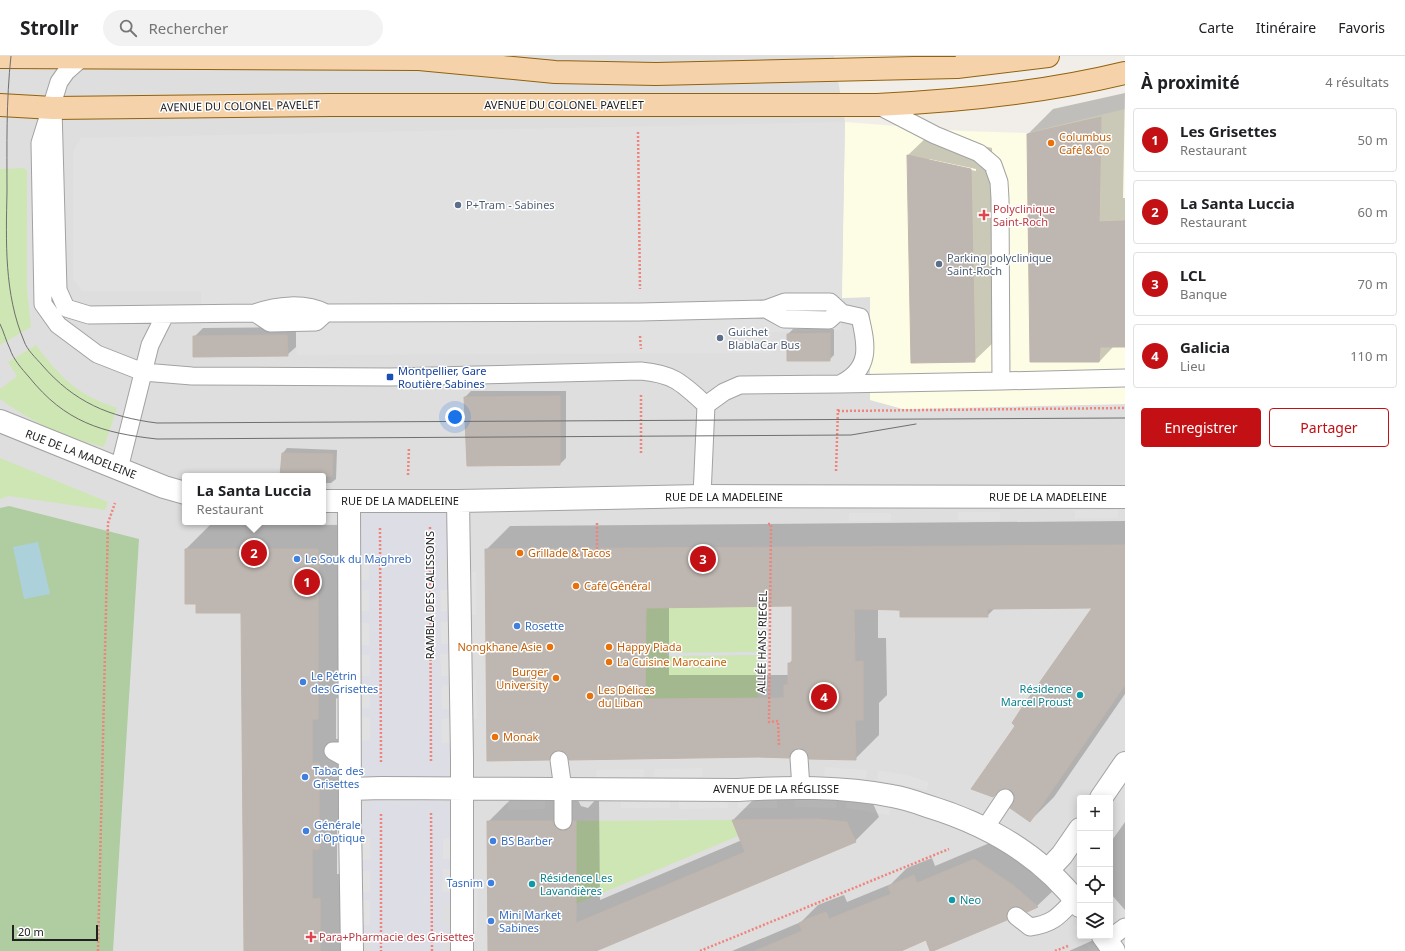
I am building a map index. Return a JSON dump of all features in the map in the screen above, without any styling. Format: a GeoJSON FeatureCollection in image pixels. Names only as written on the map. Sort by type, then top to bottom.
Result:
{"type":"FeatureCollection","features":[{"type":"Feature","properties":{"kind":"main road"},"geometry":{"type":"LineString","coordinates":[[0,57],[420,60],[555,72],[656,74],[957,67],[1046,56]]}},
{"type":"Feature","properties":{"kind":"main road","name":"AVENUE DU COLONEL PAVELET"},"geometry":{"type":"LineString","coordinates":[[0,105],[52,108],[316,105],[877,105],[953,102],[1035,91],[1125,74]]}},
{"type":"Feature","properties":{"kind":"street","name":"RUE DE LA MADELEINE"},"geometry":{"type":"LineString","coordinates":[[0,421],[119,469],[182,492]]}},
{"type":"Feature","properties":{"kind":"street","name":"RUE DE LA MADELEINE"},"geometry":{"type":"LineString","coordinates":[[326,501],[702,496],[1125,497]]}},
{"type":"Feature","properties":{"kind":"street"},"geometry":{"type":"LineString","coordinates":[[458,500],[462,951]]}},
{"type":"Feature","properties":{"kind":"street"},"geometry":{"type":"LineString","coordinates":[[349,501],[346,753],[350,789],[352,951]]}},
{"type":"Feature","properties":{"kind":"street"},"geometry":{"type":"LineString","coordinates":[[1103,795],[1125,763]]}},
{"type":"Feature","properties":{"kind":"street"},"geometry":{"type":"LineString","coordinates":[[350,789],[461,788]]}},
{"type":"Feature","properties":{"kind":"street","name":"AVENUE DE LA RÉGLISSE"},"geometry":{"type":"LineString","coordinates":[[461,788],[738,790],[801,788],[846,789],[893,796],[955,814],[1007,840],[1048,870],[1077,902]]}},
{"type":"Feature","properties":{"kind":"street"},"geometry":{"type":"LineString","coordinates":[[1048,870],[1062,855],[1079,831]]}},
{"type":"Feature","properties":{"kind":"lane"},"geometry":{"type":"LineString","coordinates":[[83,57],[66,72],[59,82],[40,143],[43,304],[58,325],[97,354],[142,372],[192,376],[390,377],[641,371],[661,373],[676,379],[706,405]]}},
{"type":"Feature","properties":{"kind":"lane"},"geometry":{"type":"LineString","coordinates":[[877,105],[935,134],[979,153],[993,165],[999,182],[1000,194],[1001,382]]}},
{"type":"Feature","properties":{"kind":"lane"},"geometry":{"type":"LineString","coordinates":[[52,108],[58,290],[66,308],[89,315],[255,313],[267,308],[296,306],[316,307],[326,313],[640,312],[766,309],[786,302],[830,302],[839,311],[860,317],[865,340],[863,365],[852,379],[840,384]]}},
{"type":"Feature","properties":{"kind":"lane"},"geometry":{"type":"LineString","coordinates":[[255,313],[270,323],[316,322],[326,313]]}},
{"type":"Feature","properties":{"kind":"lane"},"geometry":{"type":"LineString","coordinates":[[119,469],[142,372],[150,346],[165,314]]}},
{"type":"Feature","properties":{"kind":"lane"},"geometry":{"type":"LineString","coordinates":[[706,405],[724,392],[740,385],[1001,382],[1125,378]]}},
{"type":"Feature","properties":{"kind":"lane"},"geometry":{"type":"LineString","coordinates":[[702,496],[706,405]]}},
{"type":"Feature","properties":{"kind":"lane"},"geometry":{"type":"LineString","coordinates":[[799,758],[801,788]]}},
{"type":"Feature","properties":{"kind":"lane"},"geometry":{"type":"LineString","coordinates":[[559,760],[563,789],[563,821]]}},
{"type":"Feature","properties":{"kind":"lane"},"geometry":{"type":"LineString","coordinates":[[985,828],[1005,798]]}},
{"type":"Feature","properties":{"kind":"lane"},"geometry":{"type":"LineString","coordinates":[[1016,916],[1030,927],[1042,925],[1052,922],[1077,902]]}},
{"type":"Feature","properties":{"kind":"lane"},"geometry":{"type":"LineString","coordinates":[[1108,942],[1125,927]]}},
{"type":"Feature","properties":{"kind":"path"},"geometry":{"type":"LineString","coordinates":[[836,476],[840,384]]}},
{"type":"Feature","properties":{"kind":"path"},"geometry":{"type":"LineString","coordinates":[[838,412],[1125,408]]}},
{"type":"Feature","properties":{"kind":"path"},"geometry":{"type":"LineString","coordinates":[[408,478],[409,447]]}},
{"type":"Feature","properties":{"kind":"path","name":"ALLÉE HANS RIEGEL"},"geometry":{"type":"LineString","coordinates":[[759,497],[759,522],[771,524],[769,722],[778,721],[779,748]]}},
{"type":"Feature","properties":{"kind":"path"},"geometry":{"type":"LineString","coordinates":[[98,951],[108,523],[115,503]]}},
{"type":"Feature","properties":{"kind":"path"},"geometry":{"type":"LineString","coordinates":[[380,524],[381,951]]}},
{"type":"Feature","properties":{"kind":"path","name":"RAMBLA DES CALISSONS"},"geometry":{"type":"LineString","coordinates":[[430,524],[432,951]]}},
{"type":"Feature","properties":{"kind":"path"},"geometry":{"type":"LineString","coordinates":[[700,951],[949,849]]}},
{"type":"Feature","properties":{"kind":"path"},"geometry":{"type":"LineString","coordinates":[[1055,951],[1068,946]]}},
{"type":"Feature","properties":{"kind":"shaded area"},"geometry":{"type":"Polygon","coordinates":[[[0,56],[834,56],[845,122],[842,298],[870,297],[871,400],[903,409],[1125,404],[1125,951],[0,951],[0,56]]]}},
{"type":"Feature","properties":{"kind":"shaded area","name":"Polyclinique Saint-Roch"},"geometry":{"type":"Polygon","coordinates":[[[1125,109],[1125,404],[903,409],[870,400],[870,297],[842,298],[845,122],[962,131],[1027,133],[1125,109]]]}},
{"type":"Feature","properties":{"kind":"shaded area","name":"P+Tram - Sabines"},"geometry":{"type":"Polygon","coordinates":[[[845,122],[841,330],[771,332],[770,353],[297,355],[295,327],[201,328],[201,291],[82,291],[73,279],[73,152],[81,138],[845,122]]]}},
{"type":"Feature","properties":{"kind":"shaded area"},"geometry":{"type":"Polygon","coordinates":[[[1075,510],[1118,510],[1118,518],[1075,518],[1075,510]]]}},
{"type":"Feature","properties":{"kind":"shaded area"},"geometry":{"type":"Polygon","coordinates":[[[438,512],[447,516],[448,520],[449,559],[441,559],[441,580],[449,580],[449,589],[440,590],[441,611],[450,612],[450,621],[441,622],[441,644],[451,644],[451,653],[440,654],[441,676],[451,676],[450,685],[442,686],[442,709],[450,709],[450,718],[441,719],[442,743],[450,743],[451,767],[446,776],[438,778],[370,779],[365,777],[361,770],[361,741],[370,740],[370,718],[361,717],[361,708],[370,708],[370,687],[360,686],[361,676],[370,676],[370,655],[360,655],[360,645],[370,645],[369,623],[360,623],[359,611],[369,611],[369,590],[359,590],[359,580],[369,580],[369,557],[359,556],[361,519],[363,515],[367,513],[438,512]]]}},
{"type":"Feature","properties":{"kind":"shaded area"},"geometry":{"type":"Polygon","coordinates":[[[958,512],[1000,512],[1000,521],[958,520],[958,512]]]}},
{"type":"Feature","properties":{"kind":"shaded area"},"geometry":{"type":"Polygon","coordinates":[[[849,513],[891,513],[891,521],[849,521],[849,513]]]}},
{"type":"Feature","properties":{"kind":"shaded area"},"geometry":{"type":"Polygon","coordinates":[[[257,525],[301,525],[301,527],[257,527],[257,525]]]}},
{"type":"Feature","properties":{"kind":"shaded area"},"geometry":{"type":"Polygon","coordinates":[[[359,556],[369,556],[369,580],[359,580],[359,556]]]}},
{"type":"Feature","properties":{"kind":"shaded area"},"geometry":{"type":"Polygon","coordinates":[[[467,572],[476,572],[476,615],[467,615],[467,572]]]}},
{"type":"Feature","properties":{"kind":"shaded area"},"geometry":{"type":"Polygon","coordinates":[[[449,589],[450,612],[441,612],[440,590],[449,589]]]}},
{"type":"Feature","properties":{"kind":"shaded area"},"geometry":{"type":"Polygon","coordinates":[[[359,590],[369,590],[369,611],[359,611],[359,590]]]}},
{"type":"Feature","properties":{"kind":"shaded area"},"geometry":{"type":"Polygon","coordinates":[[[450,621],[451,644],[441,644],[440,622],[450,621]]]}},
{"type":"Feature","properties":{"kind":"shaded area"},"geometry":{"type":"Polygon","coordinates":[[[369,622],[370,645],[360,645],[360,623],[369,622]]]}},
{"type":"Feature","properties":{"kind":"shaded area"},"geometry":{"type":"Polygon","coordinates":[[[756,652],[757,655],[667,656],[667,653],[756,652]]]}},
{"type":"Feature","properties":{"kind":"shaded area"},"geometry":{"type":"Polygon","coordinates":[[[451,653],[451,676],[441,676],[440,654],[451,653]]]}},
{"type":"Feature","properties":{"kind":"shaded area"},"geometry":{"type":"Polygon","coordinates":[[[370,654],[370,676],[361,676],[360,655],[370,654]]]}},
{"type":"Feature","properties":{"kind":"shaded area"},"geometry":{"type":"Polygon","coordinates":[[[468,680],[476,680],[477,719],[468,719],[468,680]]]}},
{"type":"Feature","properties":{"kind":"shaded area"},"geometry":{"type":"Polygon","coordinates":[[[442,685],[450,685],[450,709],[442,709],[442,685]]]}},
{"type":"Feature","properties":{"kind":"shaded area"},"geometry":{"type":"Polygon","coordinates":[[[360,686],[370,686],[370,708],[361,708],[360,686]]]}},
{"type":"Feature","properties":{"kind":"shaded area"},"geometry":{"type":"Polygon","coordinates":[[[361,717],[370,718],[370,741],[361,741],[361,717]]]}},
{"type":"Feature","properties":{"kind":"shaded area"},"geometry":{"type":"Polygon","coordinates":[[[441,718],[450,718],[450,743],[442,744],[441,718]]]}},
{"type":"Feature","properties":{"kind":"shaded area"},"geometry":{"type":"Polygon","coordinates":[[[825,767],[867,770],[866,779],[824,776],[825,767]]]}},
{"type":"Feature","properties":{"kind":"shaded area"},"geometry":{"type":"Polygon","coordinates":[[[702,768],[702,777],[654,778],[654,769],[702,768]]]}},
{"type":"Feature","properties":{"kind":"shaded area"},"geometry":{"type":"Polygon","coordinates":[[[644,769],[644,778],[597,778],[596,770],[644,769]]]}},
{"type":"Feature","properties":{"kind":"shaded area"},"geometry":{"type":"Polygon","coordinates":[[[878,770],[906,775],[929,782],[926,790],[877,780],[878,770]]]}},
{"type":"Feature","properties":{"kind":"shaded area"},"geometry":{"type":"Polygon","coordinates":[[[795,797],[837,799],[836,808],[794,807],[795,797]]]}},
{"type":"Feature","properties":{"kind":"shaded area"},"geometry":{"type":"Polygon","coordinates":[[[727,798],[728,808],[679,809],[679,799],[727,798]]]}},
{"type":"Feature","properties":{"kind":"shaded area"},"geometry":{"type":"Polygon","coordinates":[[[738,798],[777,798],[777,808],[738,808],[738,798]]]}},
{"type":"Feature","properties":{"kind":"shaded area"},"geometry":{"type":"Polygon","coordinates":[[[847,799],[891,806],[889,815],[846,808],[847,799]]]}},
{"type":"Feature","properties":{"kind":"shaded area"},"geometry":{"type":"Polygon","coordinates":[[[442,800],[449,803],[451,838],[443,839],[443,859],[451,859],[451,869],[443,869],[442,892],[451,893],[451,904],[443,904],[443,924],[451,924],[451,933],[444,934],[444,951],[371,951],[371,934],[362,935],[362,925],[370,925],[370,900],[362,900],[362,892],[370,892],[370,871],[362,871],[362,860],[371,859],[370,837],[361,837],[363,807],[371,801],[442,800]]]}},
{"type":"Feature","properties":{"kind":"shaded area"},"geometry":{"type":"Polygon","coordinates":[[[545,800],[545,809],[508,810],[507,801],[545,800]]]}},
{"type":"Feature","properties":{"kind":"shaded area"},"geometry":{"type":"Polygon","coordinates":[[[621,800],[670,800],[670,808],[621,808],[621,800]]]}},
{"type":"Feature","properties":{"kind":"shaded area"},"geometry":{"type":"Polygon","coordinates":[[[361,837],[370,837],[371,859],[362,860],[361,837]]]}},
{"type":"Feature","properties":{"kind":"shaded area"},"geometry":{"type":"Polygon","coordinates":[[[443,838],[451,838],[451,859],[443,859],[443,838]]]}},
{"type":"Feature","properties":{"kind":"shaded area"},"geometry":{"type":"Polygon","coordinates":[[[443,869],[451,869],[451,893],[442,892],[443,869]]]}},
{"type":"Feature","properties":{"kind":"shaded area"},"geometry":{"type":"Polygon","coordinates":[[[370,870],[370,892],[362,892],[362,871],[370,870]]]}},
{"type":"Feature","properties":{"kind":"shaded area"},"geometry":{"type":"Polygon","coordinates":[[[469,883],[478,883],[477,931],[469,931],[469,883]]]}},
{"type":"Feature","properties":{"kind":"shaded area"},"geometry":{"type":"Polygon","coordinates":[[[362,900],[370,900],[370,925],[362,925],[362,900]]]}},
{"type":"Feature","properties":{"kind":"shaded area"},"geometry":{"type":"Polygon","coordinates":[[[1077,924],[1077,932],[1073,927],[1077,924]]]}},
{"type":"Feature","properties":{"kind":"shaded area"},"geometry":{"type":"Polygon","coordinates":[[[1082,939],[1092,939],[1101,951],[1091,951],[1082,939]]]}},
{"type":"Feature","properties":{"kind":"green space"},"geometry":{"type":"Polygon","coordinates":[[[24,168],[27,171],[27,290],[31,327],[0,345],[0,169],[24,168]]]}},
{"type":"Feature","properties":{"kind":"green space"},"geometry":{"type":"Polygon","coordinates":[[[36,345],[62,376],[80,391],[103,403],[117,408],[103,447],[76,439],[36,422],[0,399],[0,389],[17,376],[8,362],[36,345]]]}},
{"type":"Feature","properties":{"kind":"green space"},"geometry":{"type":"Polygon","coordinates":[[[0,458],[108,502],[105,510],[9,496],[0,499],[0,458]]]}},
{"type":"Feature","properties":{"kind":"green space"},"geometry":{"type":"Polygon","coordinates":[[[9,506],[139,539],[113,951],[0,951],[0,508],[9,506]]]}},
{"type":"Feature","properties":{"kind":"green space"},"geometry":{"type":"Polygon","coordinates":[[[757,606],[758,698],[645,699],[646,608],[757,606]]]}},
{"type":"Feature","properties":{"kind":"green space"},"geometry":{"type":"Polygon","coordinates":[[[732,820],[738,836],[576,904],[576,821],[732,820]]]}},
{"type":"Feature","properties":{"kind":"water"},"geometry":{"type":"Polygon","coordinates":[[[38,542],[50,594],[24,599],[13,547],[38,542]]]}},
{"type":"Feature","properties":{"kind":"building"},"geometry":{"type":"Polygon","coordinates":[[[1101,117],[1099,222],[1125,221],[1125,347],[1100,347],[1099,362],[1030,362],[1027,134],[1101,117]]]}},
{"type":"Feature","properties":{"kind":"building"},"geometry":{"type":"Polygon","coordinates":[[[907,155],[971,169],[975,362],[911,363],[907,155]]]}},
{"type":"Feature","properties":{"kind":"building"},"geometry":{"type":"Polygon","coordinates":[[[830,333],[830,361],[787,361],[787,334],[830,333]]]}},
{"type":"Feature","properties":{"kind":"building"},"geometry":{"type":"Polygon","coordinates":[[[287,335],[288,356],[193,357],[193,336],[287,335]]]}},
{"type":"Feature","properties":{"kind":"building"},"geometry":{"type":"Polygon","coordinates":[[[560,396],[560,465],[467,466],[464,397],[560,396]]]}},
{"type":"Feature","properties":{"kind":"building"},"geometry":{"type":"Polygon","coordinates":[[[282,453],[333,454],[332,476],[326,476],[326,473],[280,473],[282,453]]]}},
{"type":"Feature","properties":{"kind":"building"},"geometry":{"type":"Polygon","coordinates":[[[1125,545],[1125,685],[1030,822],[1010,808],[1015,798],[1010,790],[1001,789],[993,797],[971,789],[1015,726],[1012,723],[1021,709],[1092,608],[987,609],[988,617],[900,617],[900,610],[854,609],[855,662],[863,661],[863,720],[855,720],[856,760],[809,759],[807,752],[799,748],[793,750],[789,758],[758,757],[569,760],[567,754],[558,750],[553,752],[549,760],[487,761],[485,549],[1125,545]],[[792,606],[646,608],[645,699],[784,698],[784,685],[788,685],[788,663],[792,663],[792,606]]]}},
{"type":"Feature","properties":{"kind":"building"},"geometry":{"type":"Polygon","coordinates":[[[185,549],[318,549],[318,719],[312,719],[312,763],[319,763],[319,849],[312,849],[312,899],[320,898],[320,951],[244,951],[241,613],[196,613],[196,604],[185,604],[185,549]]]}},
{"type":"Feature","properties":{"kind":"building","name":"Résidence Les Lavandières"},"geometry":{"type":"Polygon","coordinates":[[[819,819],[847,822],[856,842],[596,951],[488,951],[487,821],[553,821],[558,829],[563,831],[568,829],[573,821],[576,821],[576,923],[745,852],[732,820],[819,819]]]}},
{"type":"Feature","properties":{"kind":"building","name":"Neo"},"geometry":{"type":"Polygon","coordinates":[[[974,859],[1013,885],[1038,907],[1027,912],[1018,906],[1012,907],[1006,914],[1007,920],[933,951],[930,951],[926,940],[901,951],[755,951],[802,931],[799,923],[810,918],[826,912],[829,919],[891,894],[888,886],[914,875],[917,883],[974,859]]]}},
{"type":"Feature","properties":{"kind":"tram line"},"geometry":{"type":"LineString","coordinates":[[11,56],[7,124],[6,229],[10,286],[17,323],[27,348],[54,378],[67,389],[94,406],[123,417],[157,423],[1125,418]]}},
{"type":"Feature","properties":{"kind":"tram line"},"geometry":{"type":"LineString","coordinates":[[0,324],[11,353],[18,364],[56,405],[86,423],[102,429],[157,439],[851,435],[916,424]]}},
{"type":"Feature","properties":{"kind":"place","name":"Columbus Café & Co"},"geometry":{"type":"Point","coordinates":[1051,143]}},
{"type":"Feature","properties":{"kind":"place","name":"P+Tram - Sabines"},"geometry":{"type":"Point","coordinates":[458,205]}},
{"type":"Feature","properties":{"kind":"place","name":"Polyclinique Saint-Roch"},"geometry":{"type":"Point","coordinates":[984,215]}},
{"type":"Feature","properties":{"kind":"place","name":"Parking polyclinique Saint-Roch"},"geometry":{"type":"Point","coordinates":[939,264]}},
{"type":"Feature","properties":{"kind":"place","name":"Guichet BlablaCar Bus"},"geometry":{"type":"Point","coordinates":[720,338]}},
{"type":"Feature","properties":{"kind":"place","name":"Montpellier, Gare Routière Sabines"},"geometry":{"type":"Point","coordinates":[390,377]}},
{"type":"Feature","properties":{"kind":"place","name":"La Santa Luccia"},"geometry":{"type":"Point","coordinates":[254,553]}},
{"type":"Feature","properties":{"kind":"place","name":"Grillade & Tacos"},"geometry":{"type":"Point","coordinates":[520,553]}},
{"type":"Feature","properties":{"kind":"place","name":"Le Souk du Maghreb"},"geometry":{"type":"Point","coordinates":[297,559]}},
{"type":"Feature","properties":{"kind":"place","name":"LCL"},"geometry":{"type":"Point","coordinates":[703,559]}},
{"type":"Feature","properties":{"kind":"place","name":"Les Grisettes"},"geometry":{"type":"Point","coordinates":[307,582]}},
{"type":"Feature","properties":{"kind":"place","name":"Café Général"},"geometry":{"type":"Point","coordinates":[576,586]}},
{"type":"Feature","properties":{"kind":"place","name":"Rosette"},"geometry":{"type":"Point","coordinates":[517,626]}},
{"type":"Feature","properties":{"kind":"place","name":"Nongkhane Asie"},"geometry":{"type":"Point","coordinates":[550,647]}},
{"type":"Feature","properties":{"kind":"place","name":"Happy Piada"},"geometry":{"type":"Point","coordinates":[609,647]}},
{"type":"Feature","properties":{"kind":"place","name":"La Cuisine Marocaine"},"geometry":{"type":"Point","coordinates":[609,662]}},
{"type":"Feature","properties":{"kind":"place","name":"Burger University"},"geometry":{"type":"Point","coordinates":[556,678]}},
{"type":"Feature","properties":{"kind":"place","name":"Le Pétrin des Grisettes"},"geometry":{"type":"Point","coordinates":[303,682]}},
{"type":"Feature","properties":{"kind":"place","name":"Résidence Marcel Proust"},"geometry":{"type":"Point","coordinates":[1080,695]}},
{"type":"Feature","properties":{"kind":"place","name":"Les Délices du Liban"},"geometry":{"type":"Point","coordinates":[590,696]}},
{"type":"Feature","properties":{"kind":"place","name":"Galicia"},"geometry":{"type":"Point","coordinates":[824,697]}},
{"type":"Feature","properties":{"kind":"place","name":"Monak"},"geometry":{"type":"Point","coordinates":[495,737]}},
{"type":"Feature","properties":{"kind":"place","name":"Tabac des Grisettes"},"geometry":{"type":"Point","coordinates":[305,777]}},
{"type":"Feature","properties":{"kind":"place","name":"Générale d'Optique"},"geometry":{"type":"Point","coordinates":[306,831]}},
{"type":"Feature","properties":{"kind":"place","name":"BS Barber"},"geometry":{"type":"Point","coordinates":[493,841]}},
{"type":"Feature","properties":{"kind":"place","name":"Tasnim"},"geometry":{"type":"Point","coordinates":[491,883]}},
{"type":"Feature","properties":{"kind":"place","name":"Résidence Les Lavandières"},"geometry":{"type":"Point","coordinates":[532,884]}},
{"type":"Feature","properties":{"kind":"place","name":"Neo"},"geometry":{"type":"Point","coordinates":[952,900]}},
{"type":"Feature","properties":{"kind":"place","name":"Mini Market Sabines"},"geometry":{"type":"Point","coordinates":[491,921]}},
{"type":"Feature","properties":{"kind":"place","name":"Para+Pharmacie des Grisettes"},"geometry":{"type":"Point","coordinates":[311,937]}}]}
